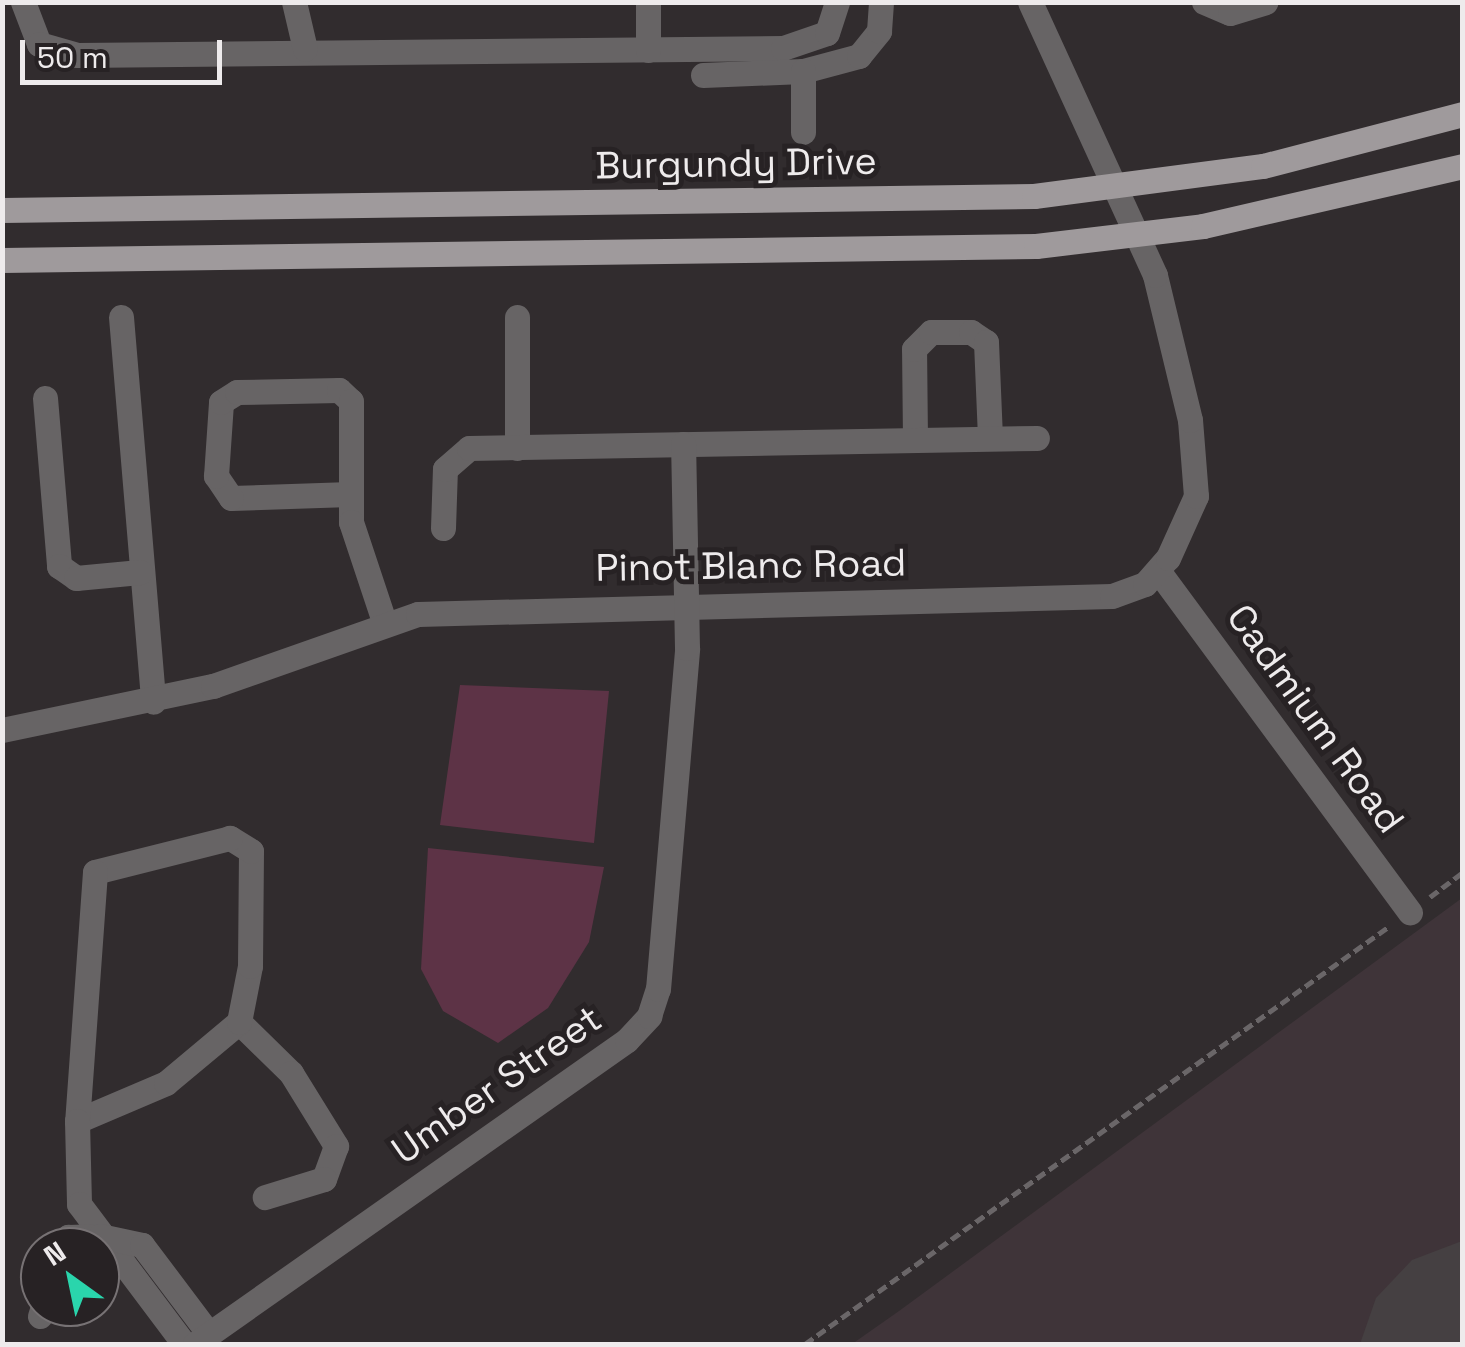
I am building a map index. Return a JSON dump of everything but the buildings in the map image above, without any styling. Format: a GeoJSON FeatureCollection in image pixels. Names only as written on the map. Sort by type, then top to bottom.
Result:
{"type":"FeatureCollection","features":[{"type":"Feature","properties":{"kind":"main road","name":"Burgundy Drive"},"geometry":{"type":"LineString","coordinates":[[2,210],[1015,197],[1263,166],[1462,114]]}},
{"type":"Feature","properties":{"kind":"main road"},"geometry":{"type":"LineString","coordinates":[[2,260],[1036,246],[1138,237],[1336,200],[1462,166]]}},
{"type":"Feature","properties":{"kind":"street"},"geometry":{"type":"LineString","coordinates":[[23,2],[29,33],[51,52],[797,46],[827,32],[837,2]]}},
{"type":"Feature","properties":{"kind":"street"},"geometry":{"type":"LineString","coordinates":[[294,2],[304,49]]}},
{"type":"Feature","properties":{"kind":"street"},"geometry":{"type":"LineString","coordinates":[[648,2],[648,50]]}},
{"type":"Feature","properties":{"kind":"street"},"geometry":{"type":"LineString","coordinates":[[703,76],[803,71],[869,47],[880,2]]}},
{"type":"Feature","properties":{"kind":"street"},"geometry":{"type":"LineString","coordinates":[[1030,2],[1119,187],[1177,357],[1198,480],[1192,510],[1159,572]]}},
{"type":"Feature","properties":{"kind":"street"},"geometry":{"type":"LineString","coordinates":[[1204,2],[1230,12],[1265,2]]}},
{"type":"Feature","properties":{"kind":"street"},"geometry":{"type":"LineString","coordinates":[[803,71],[803,132]]}},
{"type":"Feature","properties":{"kind":"street"},"geometry":{"type":"LineString","coordinates":[[517,316],[517,448]]}},
{"type":"Feature","properties":{"kind":"street"},"geometry":{"type":"LineString","coordinates":[[121,317],[153,702]]}},
{"type":"Feature","properties":{"kind":"street"},"geometry":{"type":"LineString","coordinates":[[915,440],[914,349],[931,332],[972,332],[986,342],[990,436]]}},
{"type":"Feature","properties":{"kind":"street"},"geometry":{"type":"LineString","coordinates":[[350,494],[231,498],[216,476],[220,402],[237,392],[345,394],[354,408],[350,494],[355,540],[384,621]]}},
{"type":"Feature","properties":{"kind":"street"},"geometry":{"type":"LineString","coordinates":[[46,398],[59,566],[76,578],[140,572]]}},
{"type":"Feature","properties":{"kind":"street"},"geometry":{"type":"LineString","coordinates":[[443,528],[445,469],[454,455],[517,448],[1037,438]]}},
{"type":"Feature","properties":{"kind":"street","name":"Umber Street"},"geometry":{"type":"LineString","coordinates":[[202,1339],[626,1040],[649,1016],[658,989],[686,606],[683,444]]}},
{"type":"Feature","properties":{"kind":"street","name":"Pinot Blanc Road"},"geometry":{"type":"LineString","coordinates":[[2,730],[153,702],[384,621],[463,611],[1112,596],[1159,572]]}},
{"type":"Feature","properties":{"kind":"street","name":"Cadmium Road"},"geometry":{"type":"LineString","coordinates":[[1159,572],[1410,912]]}},
{"type":"Feature","properties":{"kind":"street"},"geometry":{"type":"LineString","coordinates":[[77,1121],[166,1084],[239,1022],[250,966],[251,851],[230,838],[95,872],[77,1121],[79,1204],[94,1227]]}},
{"type":"Feature","properties":{"kind":"street"},"geometry":{"type":"LineString","coordinates":[[239,1022],[291,1072],[336,1146],[324,1180],[265,1198]]}},
{"type":"Feature","properties":{"kind":"street"},"geometry":{"type":"LineString","coordinates":[[120,1240],[142,1245],[202,1339]]}},
{"type":"Feature","properties":{"kind":"street"},"geometry":{"type":"LineString","coordinates":[[120,1262],[184,1344]]}},
{"type":"Feature","properties":{"kind":"path"},"geometry":{"type":"LineString","coordinates":[[806,1344],[1462,873]]}},
{"type":"Feature","properties":{"kind":"shaded area"},"geometry":{"type":"Polygon","coordinates":[[[460,685],[609,691],[594,843],[440,825],[460,685]]]}},
{"type":"Feature","properties":{"kind":"shaded area"},"geometry":{"type":"Polygon","coordinates":[[[428,848],[604,867],[589,942],[548,1008],[498,1043],[443,1011],[421,969],[428,848]]]}},
{"type":"Feature","properties":{"kind":"shaded area"},"geometry":{"type":"Polygon","coordinates":[[[1462,898],[1462,1344],[852,1344],[899,1311],[1462,898]]]}}]}
